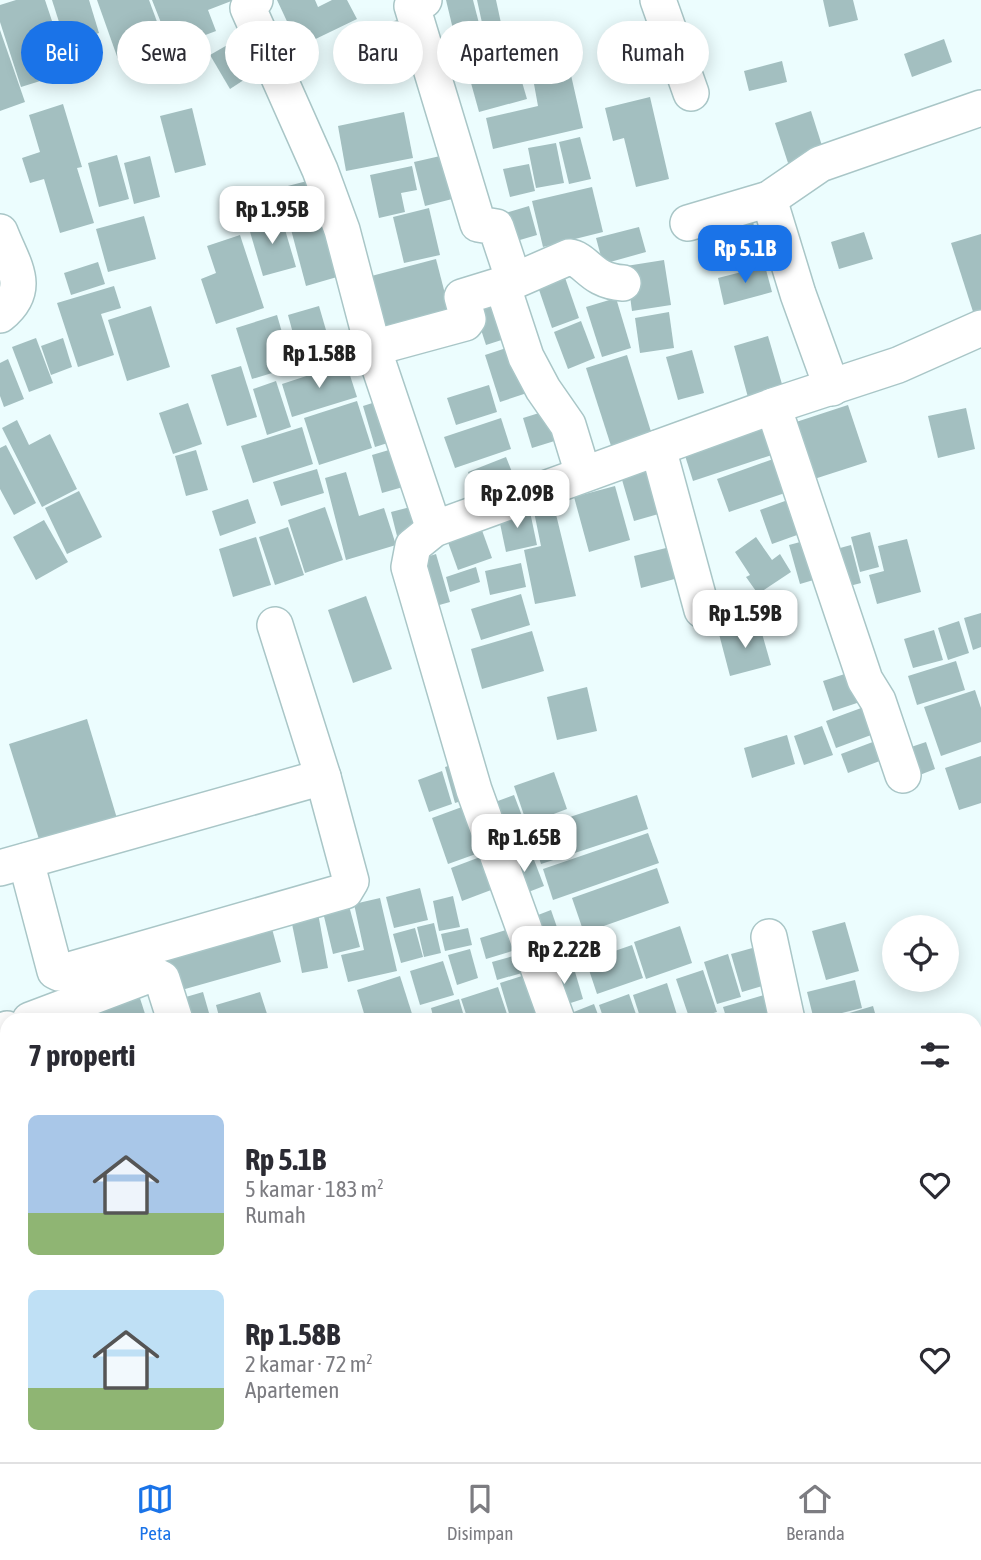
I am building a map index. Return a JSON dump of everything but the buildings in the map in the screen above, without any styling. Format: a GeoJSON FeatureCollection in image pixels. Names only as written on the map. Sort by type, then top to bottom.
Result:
{"type":"FeatureCollection","features":[{"type":"Feature","properties":{"kind":"street"},"geometry":{"type":"LineString","coordinates":[[255,0],[248,8],[320,170],[342,230],[373,348],[434,528]]}},
{"type":"Feature","properties":{"kind":"street"},"geometry":{"type":"LineString","coordinates":[[424,0],[412,6],[478,223],[496,227],[526,358],[568,425],[583,474]]}},
{"type":"Feature","properties":{"kind":"street"},"geometry":{"type":"LineString","coordinates":[[659,0],[691,93]]}},
{"type":"Feature","properties":{"kind":"street"},"geometry":{"type":"LineString","coordinates":[[688,223],[769,199],[820,164],[981,108]]}},
{"type":"Feature","properties":{"kind":"street"},"geometry":{"type":"LineString","coordinates":[[769,199],[798,295],[832,388]]}},
{"type":"Feature","properties":{"kind":"street"},"geometry":{"type":"LineString","coordinates":[[0,232],[19,288],[14,303],[0,314]]}},
{"type":"Feature","properties":{"kind":"street"},"geometry":{"type":"LineString","coordinates":[[373,348],[466,323],[468,319],[462,297],[569,257],[575,258],[599,279],[623,283]]}},
{"type":"Feature","properties":{"kind":"street"},"geometry":{"type":"LineString","coordinates":[[554,1013],[474,790],[409,567],[413,546],[434,528],[772,407],[898,365],[981,328]]}},
{"type":"Feature","properties":{"kind":"street"},"geometry":{"type":"LineString","coordinates":[[772,407],[865,680],[878,701],[903,775]]}},
{"type":"Feature","properties":{"kind":"street"},"geometry":{"type":"LineString","coordinates":[[658,448],[702,610]]}},
{"type":"Feature","properties":{"kind":"street"},"geometry":{"type":"LineString","coordinates":[[275,625],[323,777],[351,881],[342,894],[59,973],[55,971],[13,865],[323,777]]}},
{"type":"Feature","properties":{"kind":"street"},"geometry":{"type":"LineString","coordinates":[[769,937],[785,1013]]}},
{"type":"Feature","properties":{"kind":"street"},"geometry":{"type":"LineString","coordinates":[[49,1013],[152,974],[162,979],[173,1013]]}}]}
